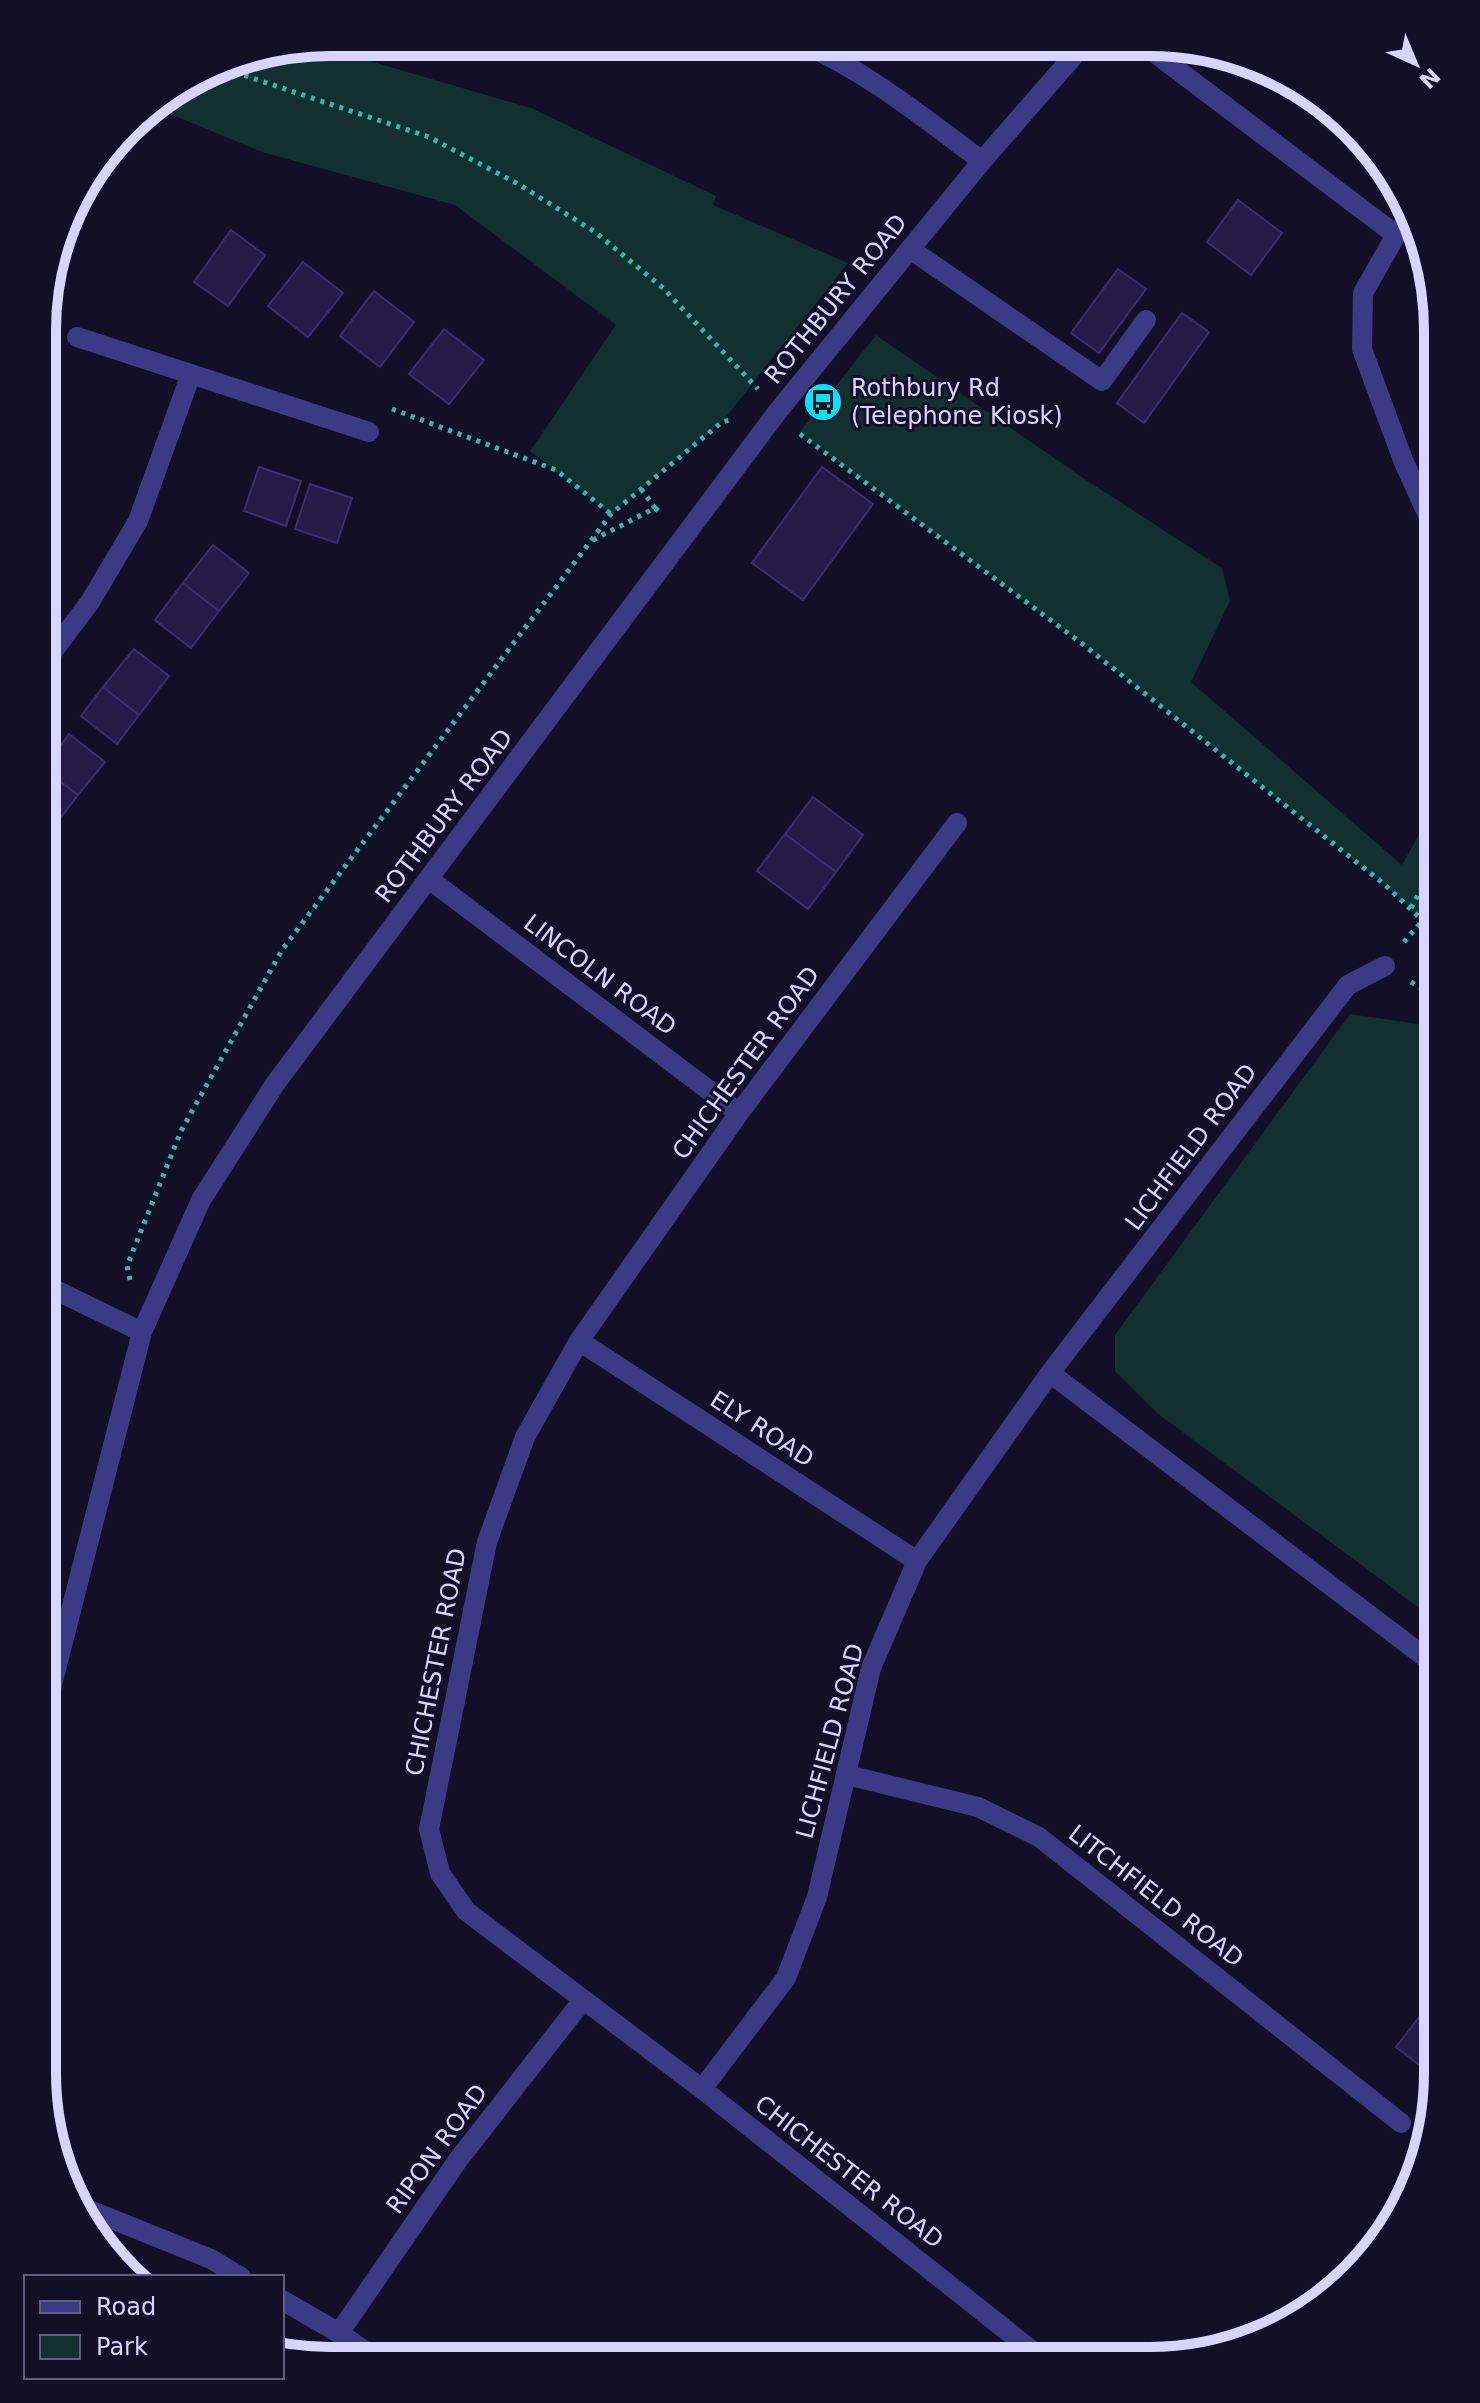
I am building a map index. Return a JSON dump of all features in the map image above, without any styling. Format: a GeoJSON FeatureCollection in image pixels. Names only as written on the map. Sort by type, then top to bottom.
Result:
{"type":"FeatureCollection","features":[{"type":"Feature","properties":{"kind":"street"},"geometry":{"type":"LineString","coordinates":[[829,56],[903,103],[982,161]]}},
{"type":"Feature","properties":{"kind":"street","name":"ROTHBURY ROAD"},"geometry":{"type":"LineString","coordinates":[[56,1670],[142,1332],[209,1187],[275,1084],[778,411],[982,161],[1073,56]]}},
{"type":"Feature","properties":{"kind":"street"},"geometry":{"type":"LineString","coordinates":[[1160,57],[1396,235]]}},
{"type":"Feature","properties":{"kind":"street"},"geometry":{"type":"LineString","coordinates":[[1403,226],[1363,293],[1362,349],[1403,460],[1424,506]]}},
{"type":"Feature","properties":{"kind":"street"},"geometry":{"type":"LineString","coordinates":[[910,249],[1102,381],[1146,320]]}},
{"type":"Feature","properties":{"kind":"street"},"geometry":{"type":"LineString","coordinates":[[77,337],[369,432]]}},
{"type":"Feature","properties":{"kind":"street"},"geometry":{"type":"LineString","coordinates":[[56,647],[90,602],[138,521],[191,374]]}},
{"type":"Feature","properties":{"kind":"street","name":"CHICHESTER ROAD"},"geometry":{"type":"LineString","coordinates":[[957,823],[739,1113],[579,1341],[525,1437],[487,1542],[429,1829],[440,1873],[466,1911],[702,2089],[1027,2347]]}},
{"type":"Feature","properties":{"kind":"street","name":"LINCOLN ROAD"},"geometry":{"type":"LineString","coordinates":[[429,879],[739,1113]]}},
{"type":"Feature","properties":{"kind":"street","name":"LICHFIELD ROAD"},"geometry":{"type":"LineString","coordinates":[[702,2089],[786,1978],[817,1897],[871,1668],[917,1561],[1050,1373],[1348,985],[1385,966]]}},
{"type":"Feature","properties":{"kind":"street"},"geometry":{"type":"LineString","coordinates":[[56,1290],[142,1332]]}},
{"type":"Feature","properties":{"kind":"street","name":"ELY ROAD"},"geometry":{"type":"LineString","coordinates":[[579,1341],[917,1561]]}},
{"type":"Feature","properties":{"kind":"street"},"geometry":{"type":"LineString","coordinates":[[1050,1373],[1423,1656]]}},
{"type":"Feature","properties":{"kind":"street","name":"LITCHFIELD ROAD"},"geometry":{"type":"LineString","coordinates":[[847,1775],[978,1807],[1039,1837],[1401,2123]]}},
{"type":"Feature","properties":{"kind":"street","name":"RIPON ROAD"},"geometry":{"type":"LineString","coordinates":[[339,2333],[458,2160],[583,2000]]}},
{"type":"Feature","properties":{"kind":"street"},"geometry":{"type":"LineString","coordinates":[[94,2212],[211,2259],[238,2275]]}},
{"type":"Feature","properties":{"kind":"street"},"geometry":{"type":"LineString","coordinates":[[284,2301],[359,2347]]}},
{"type":"Feature","properties":{"kind":"path"},"geometry":{"type":"LineString","coordinates":[[237,73],[429,137],[520,185],[595,232],[663,288],[799,433],[1080,642],[1411,908],[1423,920],[1412,932]]}},
{"type":"Feature","properties":{"kind":"path"},"geometry":{"type":"LineString","coordinates":[[369,432],[381,405],[556,470],[611,514]]}},
{"type":"Feature","properties":{"kind":"path"},"geometry":{"type":"LineString","coordinates":[[142,1332],[127,1266],[181,1131],[282,950],[611,514],[722,422],[778,411]]}},
{"type":"Feature","properties":{"kind":"path"},"geometry":{"type":"LineString","coordinates":[[641,489],[655,508],[689,533]]}},
{"type":"Feature","properties":{"kind":"path"},"geometry":{"type":"LineString","coordinates":[[588,542],[655,508]]}},
{"type":"Feature","properties":{"kind":"path"},"geometry":{"type":"LineString","coordinates":[[1411,908],[1424,885]]}},
{"type":"Feature","properties":{"kind":"green space"},"geometry":{"type":"Polygon","coordinates":[[[356,57],[531,108],[716,196],[713,205],[848,263],[722,422],[611,514],[530,451],[616,325],[455,205],[262,152],[165,112],[209,84],[276,61],[356,57]]]}},
{"type":"Feature","properties":{"kind":"green space"},"geometry":{"type":"Polygon","coordinates":[[[876,335],[1083,478],[1222,568],[1230,601],[1191,682],[1402,865],[1424,826],[1424,923],[1384,884],[1080,642],[799,433],[876,335]]]}},
{"type":"Feature","properties":{"kind":"green space"},"geometry":{"type":"Polygon","coordinates":[[[1350,1014],[1424,1025],[1423,1611],[1157,1413],[1115,1371],[1115,1335],[1350,1014]]]}},
{"type":"Feature","properties":{"kind":"building"},"geometry":{"type":"Polygon","coordinates":[[[1238,200],[1282,233],[1251,275],[1207,242],[1238,200]]]}},
{"type":"Feature","properties":{"kind":"building"},"geometry":{"type":"Polygon","coordinates":[[[231,230],[265,255],[228,306],[194,282],[231,230]]]}},
{"type":"Feature","properties":{"kind":"building"},"geometry":{"type":"Polygon","coordinates":[[[303,262],[343,293],[308,337],[268,306],[303,262]]]}},
{"type":"Feature","properties":{"kind":"building"},"geometry":{"type":"Polygon","coordinates":[[[1118,269],[1146,289],[1099,353],[1071,333],[1118,269]]]}},
{"type":"Feature","properties":{"kind":"building"},"geometry":{"type":"Polygon","coordinates":[[[374,291],[414,322],[380,367],[340,336],[374,291]]]}},
{"type":"Feature","properties":{"kind":"building"},"geometry":{"type":"Polygon","coordinates":[[[1182,313],[1209,332],[1144,423],[1117,403],[1182,313]]]}},
{"type":"Feature","properties":{"kind":"building"},"geometry":{"type":"Polygon","coordinates":[[[444,329],[484,360],[449,404],[409,374],[444,329]]]}},
{"type":"Feature","properties":{"kind":"building"},"geometry":{"type":"Polygon","coordinates":[[[259,467],[301,481],[286,526],[244,511],[259,467]]]}},
{"type":"Feature","properties":{"kind":"building"},"geometry":{"type":"Polygon","coordinates":[[[822,467],[873,504],[803,600],[752,563],[822,467]]]}},
{"type":"Feature","properties":{"kind":"building"},"geometry":{"type":"Polygon","coordinates":[[[310,484],[352,498],[337,543],[295,529],[310,484]]]}},
{"type":"Feature","properties":{"kind":"building"},"geometry":{"type":"Polygon","coordinates":[[[213,545],[249,573],[219,611],[183,583],[213,545]]]}},
{"type":"Feature","properties":{"kind":"building"},"geometry":{"type":"Polygon","coordinates":[[[183,583],[219,611],[191,648],[155,620],[183,583]]]}},
{"type":"Feature","properties":{"kind":"building"},"geometry":{"type":"Polygon","coordinates":[[[134,649],[169,676],[139,715],[103,687],[134,649]]]}},
{"type":"Feature","properties":{"kind":"building"},"geometry":{"type":"Polygon","coordinates":[[[103,687],[139,715],[117,744],[81,716],[103,687]]]}},
{"type":"Feature","properties":{"kind":"building"},"geometry":{"type":"Polygon","coordinates":[[[69,734],[105,762],[78,795],[56,778],[56,752],[69,734]]]}},
{"type":"Feature","properties":{"kind":"building"},"geometry":{"type":"Polygon","coordinates":[[[56,778],[78,795],[56,824],[56,778]]]}},
{"type":"Feature","properties":{"kind":"building"},"geometry":{"type":"Polygon","coordinates":[[[813,797],[863,835],[836,872],[785,834],[813,797]]]}},
{"type":"Feature","properties":{"kind":"building"},"geometry":{"type":"Polygon","coordinates":[[[785,834],[836,872],[808,909],[757,871],[785,834]]]}},
{"type":"Feature","properties":{"kind":"building"},"geometry":{"type":"Polygon","coordinates":[[[1423,2012],[1423,2068],[1396,2047],[1423,2012]]]}},
{"type":"Feature","properties":{"kind":"place","name":"Rothbury Rd (Telephone Kiosk)"},"geometry":{"type":"Point","coordinates":[823,402]}}]}
